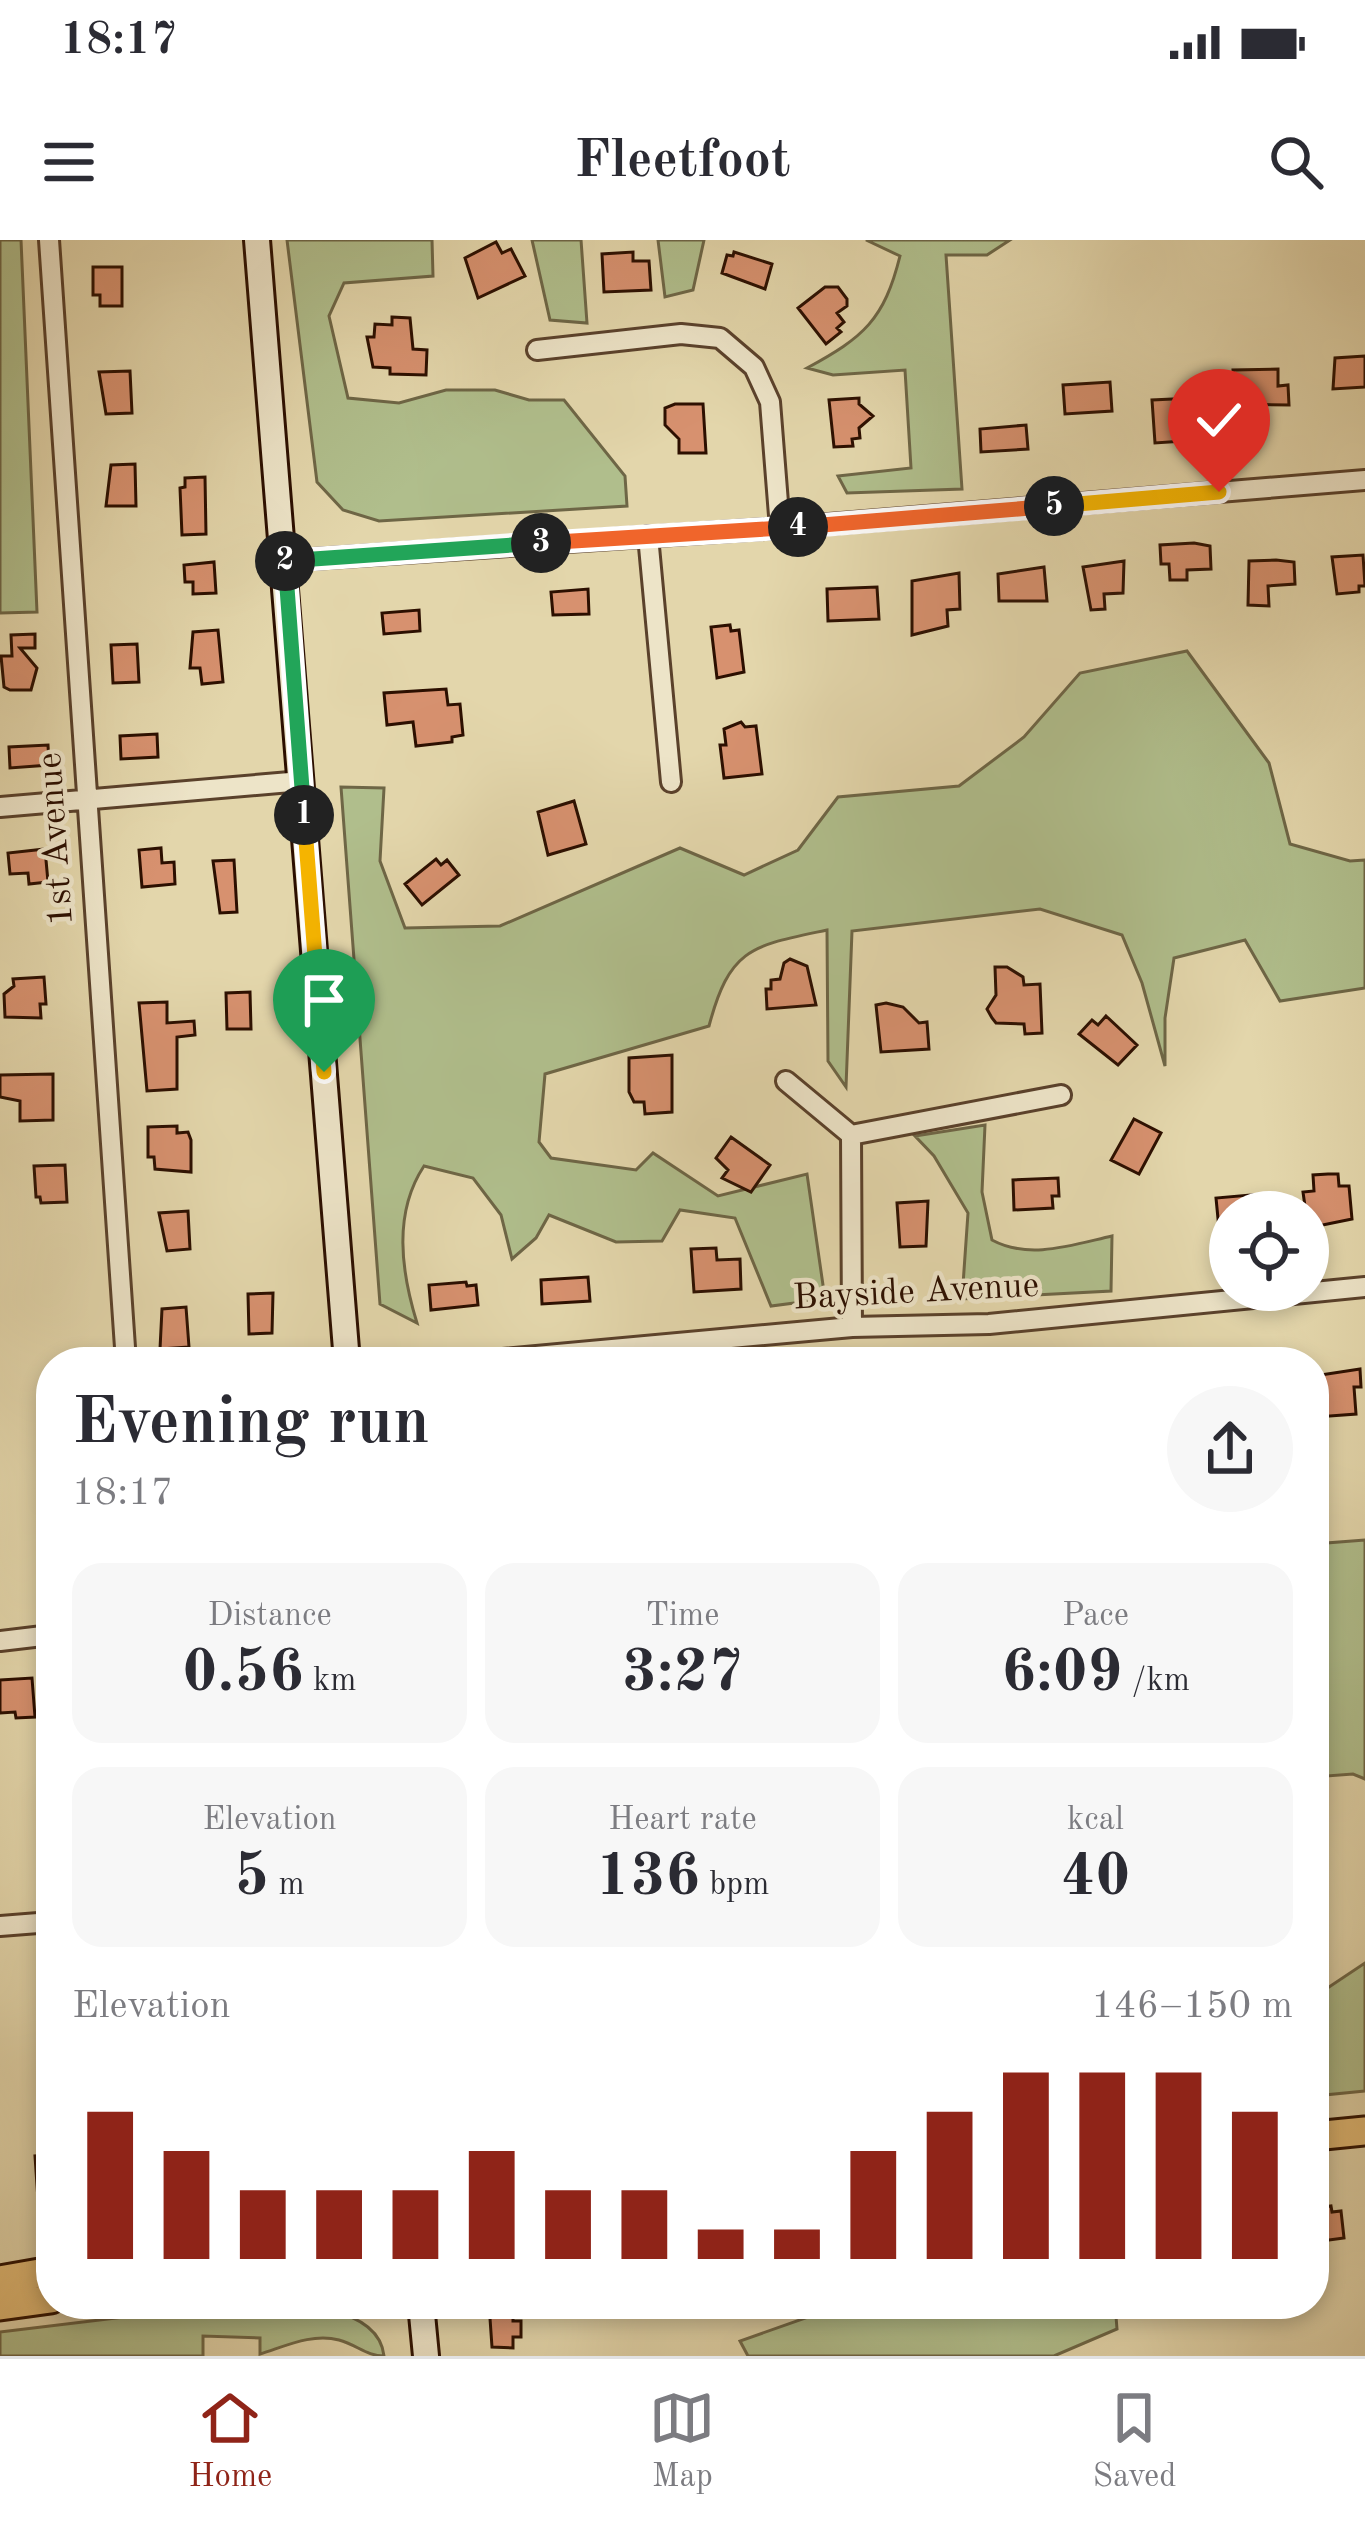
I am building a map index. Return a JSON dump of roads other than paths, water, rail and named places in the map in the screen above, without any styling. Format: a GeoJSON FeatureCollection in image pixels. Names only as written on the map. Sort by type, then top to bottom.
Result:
{"type":"FeatureCollection","features":[{"type":"Feature","properties":{"kind":"main road"},"geometry":{"type":"LineString","coordinates":[[257,240],[346,1347]]}},
{"type":"Feature","properties":{"kind":"main road"},"geometry":{"type":"LineString","coordinates":[[1329,2135],[1365,2132]]}},
{"type":"Feature","properties":{"kind":"main road"},"geometry":{"type":"LineString","coordinates":[[0,2280],[36,2274]]}},
{"type":"Feature","properties":{"kind":"main road"},"geometry":{"type":"LineString","coordinates":[[0,2306],[36,2301]]}},
{"type":"Feature","properties":{"kind":"main road"},"geometry":{"type":"LineString","coordinates":[[423,2319],[425,2356]]}},
{"type":"Feature","properties":{"kind":"street","name":"1st Avenue"},"geometry":{"type":"LineString","coordinates":[[50,240],[125,1347]]}},
{"type":"Feature","properties":{"kind":"street"},"geometry":{"type":"LineString","coordinates":[[537,350],[681,334],[720,338],[754,367],[770,401],[780,528]]}},
{"type":"Feature","properties":{"kind":"street"},"geometry":{"type":"LineString","coordinates":[[283,561],[780,528],[1365,480]]}},
{"type":"Feature","properties":{"kind":"street"},"geometry":{"type":"LineString","coordinates":[[648,536],[671,782]]}},
{"type":"Feature","properties":{"kind":"street"},"geometry":{"type":"LineString","coordinates":[[0,807],[302,782]]}},
{"type":"Feature","properties":{"kind":"street"},"geometry":{"type":"LineString","coordinates":[[786,1082],[851,1135],[1061,1095]]}},
{"type":"Feature","properties":{"kind":"street"},"geometry":{"type":"LineString","coordinates":[[851,1135],[852,1328]]}},
{"type":"Feature","properties":{"kind":"street","name":"Bayside Avenue"},"geometry":{"type":"LineString","coordinates":[[639,1347],[852,1328],[989,1324],[1365,1288]]}},
{"type":"Feature","properties":{"kind":"street"},"geometry":{"type":"LineString","coordinates":[[0,1641],[36,1637]]}},
{"type":"Feature","properties":{"kind":"street"},"geometry":{"type":"LineString","coordinates":[[0,1926],[36,1923]]}}]}
